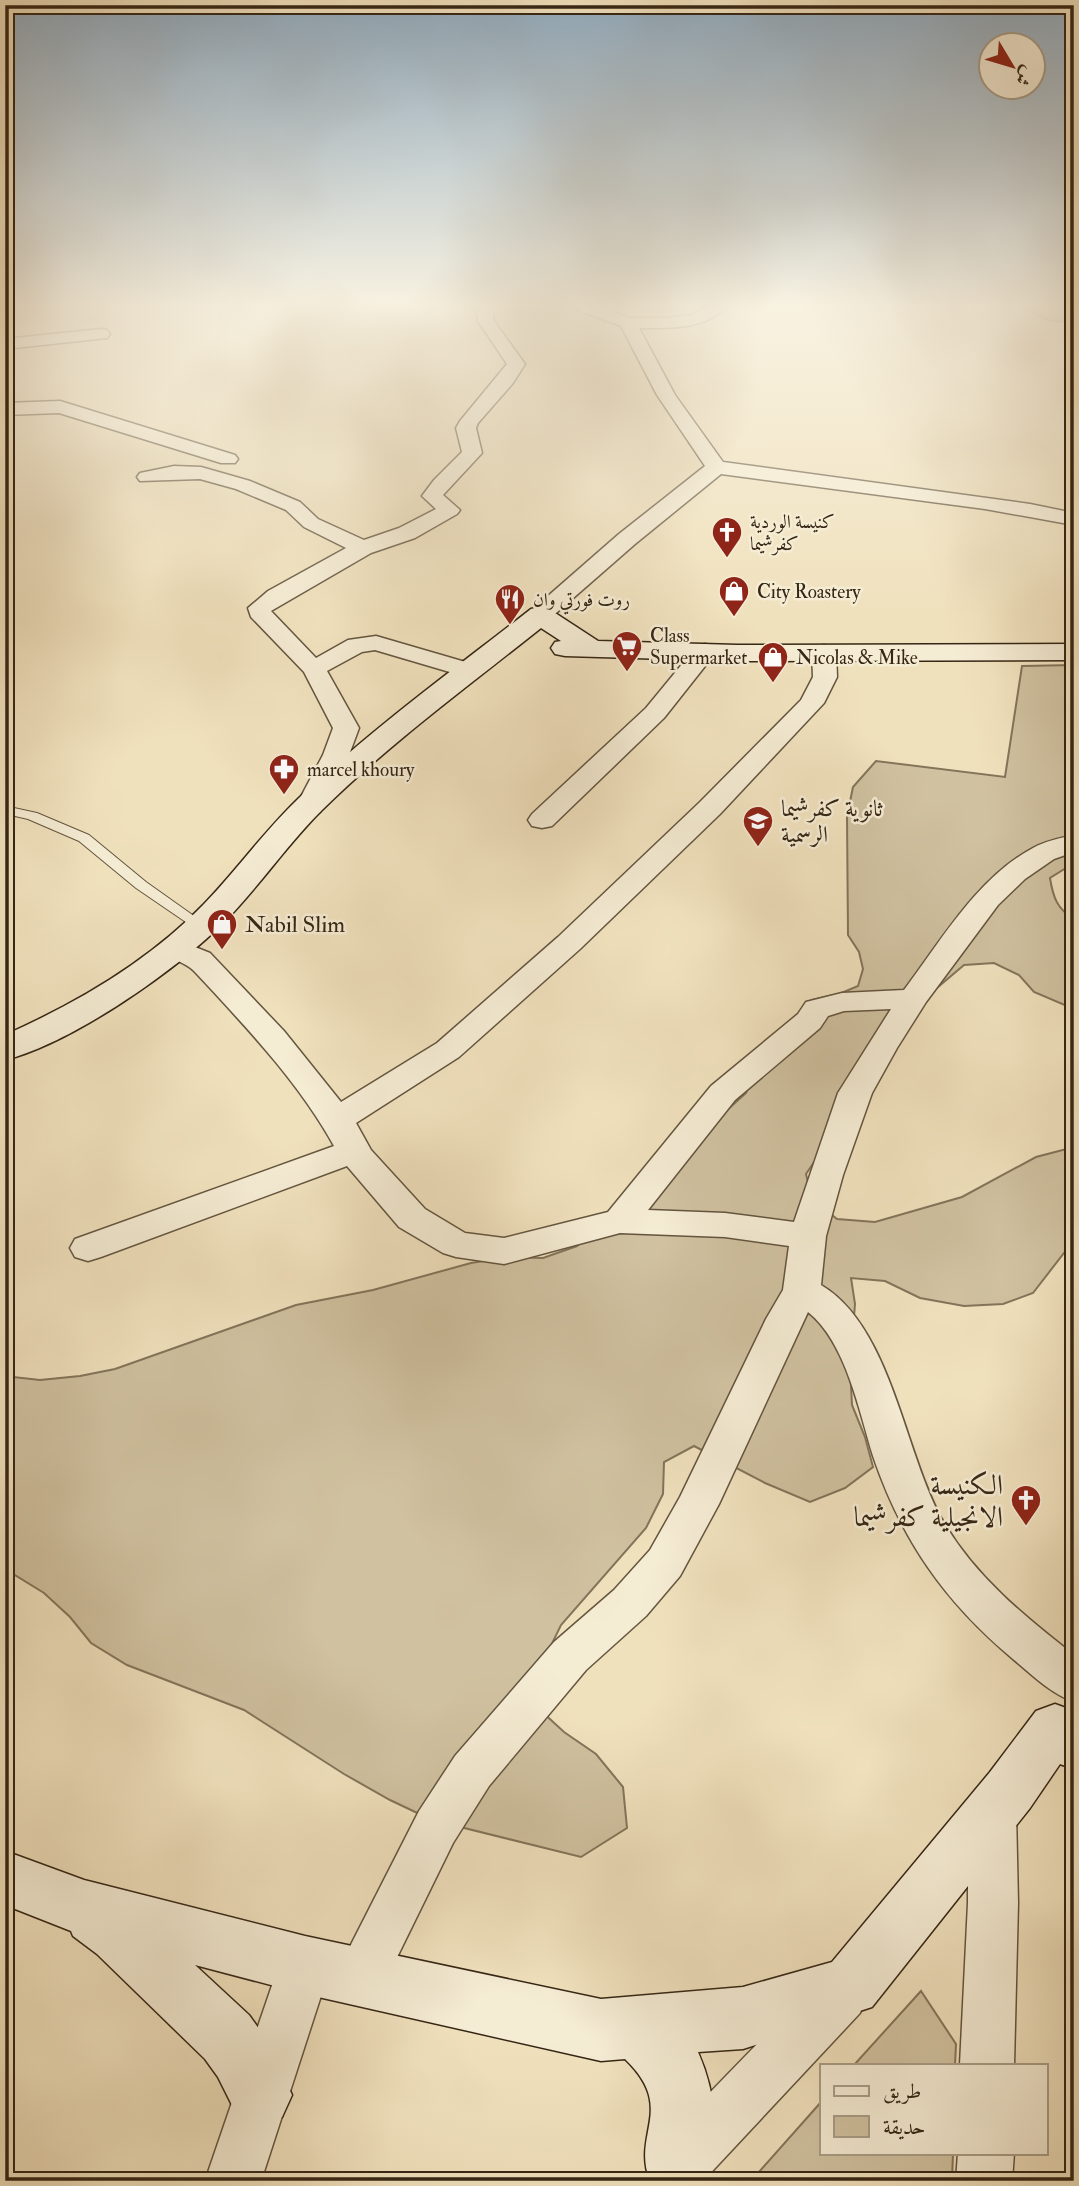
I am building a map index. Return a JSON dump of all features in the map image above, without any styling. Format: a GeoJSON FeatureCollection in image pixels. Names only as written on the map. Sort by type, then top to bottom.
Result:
{"type":"FeatureCollection","features":[{"type":"Feature","properties":{"kind":"street"},"geometry":{"type":"LineString","coordinates":[[5,409],[32,408]]}},
{"type":"Feature","properties":{"kind":"street"},"geometry":{"type":"LineString","coordinates":[[63,408],[228,459]]}},
{"type":"Feature","properties":{"kind":"street"},"geometry":{"type":"LineString","coordinates":[[310,806],[336,755],[346,728],[314,669],[259,608],[363,548],[407,533],[450,510],[432,496],[444,478],[472,453],[466,428],[481,408]]}},
{"type":"Feature","properties":{"kind":"street"},"geometry":{"type":"LineString","coordinates":[[675,408],[716,467],[878,492],[980,501],[1074,519]]}},
{"type":"Feature","properties":{"kind":"street"},"geometry":{"type":"LineString","coordinates":[[5,1049],[100,1000],[175,948],[201,926],[310,806],[390,733],[540,615],[627,539],[701,482],[716,467]]}},
{"type":"Feature","properties":{"kind":"street"},"geometry":{"type":"LineString","coordinates":[[147,477],[174,472],[201,473],[243,485],[293,506],[312,523],[363,548]]}},
{"type":"Feature","properties":{"kind":"street"},"geometry":{"type":"LineString","coordinates":[[540,615],[589,647]]}},
{"type":"Feature","properties":{"kind":"street"},"geometry":{"type":"LineString","coordinates":[[314,669],[356,645],[376,643],[470,671]]}},
{"type":"Feature","properties":{"kind":"street"},"geometry":{"type":"LineString","coordinates":[[499,648],[1074,652]]}},
{"type":"Feature","properties":{"kind":"street"},"geometry":{"type":"LineString","coordinates":[[542,820],[655,713],[705,651]]}},
{"type":"Feature","properties":{"kind":"street"},"geometry":{"type":"LineString","coordinates":[[337,1120],[448,1049],[589,924],[710,808],[813,703],[825,677],[824,652]]}},
{"type":"Feature","properties":{"kind":"street"},"geometry":{"type":"LineString","coordinates":[[233,2181],[260,2095],[333,1971],[436,1827],[471,1771],[570,1656],[630,1603],[665,1563],[698,1504],[785,1319],[802,1290],[808,1236],[855,1093],[913,999],[988,899],[1015,873],[1044,853],[1074,843]]}},
{"type":"Feature","properties":{"kind":"street"},"geometry":{"type":"LineString","coordinates":[[175,948],[199,959],[252,1014],[337,1120],[354,1151],[412,1218],[456,1244],[504,1251],[620,1221],[725,1226],[808,1236]]}},
{"type":"Feature","properties":{"kind":"street"},"geometry":{"type":"LineString","coordinates":[[620,1221],[723,1093],[809,1021],[817,1009],[842,1002],[913,999]]}},
{"type":"Feature","properties":{"kind":"street"},"geometry":{"type":"LineString","coordinates":[[88,1248],[354,1151]]}},
{"type":"Feature","properties":{"kind":"street"},"geometry":{"type":"LineString","coordinates":[[670,2174],[851,1986],[1069,1715],[1022,1640],[967,1588],[930,1538],[901,1477],[871,1383],[849,1338],[827,1306],[802,1290]]}},
{"type":"Feature","properties":{"kind":"street"},"geometry":{"type":"LineString","coordinates":[[987,2064],[993,1903],[992,1812]]}},
{"type":"Feature","properties":{"kind":"street"},"geometry":{"type":"LineString","coordinates":[[5,1878],[84,1908],[333,1971],[601,2030],[638,2029],[743,2018],[851,1986]]}},
{"type":"Feature","properties":{"kind":"street"},"geometry":{"type":"LineString","coordinates":[[84,1908],[118,1934],[227,2037],[240,2055],[260,2095]]}},
{"type":"Feature","properties":{"kind":"street"},"geometry":{"type":"LineString","coordinates":[[638,2029],[662,2049],[678,2076],[684,2108],[670,2174]]}},
{"type":"Feature","properties":{"kind":"street"},"geometry":{"type":"LineString","coordinates":[[984,2181],[986,2154]]}},
{"type":"Feature","properties":{"kind":"lane"},"geometry":{"type":"LineString","coordinates":[[5,816],[13,812],[32,816],[84,838],[141,885],[201,926]]}},
{"type":"Feature","properties":{"kind":"green space"},"geometry":{"type":"Polygon","coordinates":[[[1074,665],[1074,863],[1050,878],[1057,902],[1074,919],[1074,1009],[1034,992],[1019,975],[994,963],[964,965],[931,993],[806,1174],[812,1199],[837,1219],[875,1222],[962,1197],[1036,1157],[1074,1147],[1074,1240],[1033,1293],[1003,1304],[964,1306],[920,1298],[885,1281],[851,1278],[855,1304],[850,1367],[852,1405],[873,1467],[845,1488],[810,1502],[765,1483],[694,1446],[664,1462],[663,1494],[646,1528],[561,1625],[526,1697],[564,1732],[596,1754],[623,1787],[627,1828],[581,1857],[432,1820],[344,1774],[244,1710],[127,1665],[91,1643],[70,1617],[44,1593],[5,1572],[5,1376],[40,1380],[115,1369],[296,1305],[373,1290],[471,1263],[508,1257],[543,1258],[577,1246],[746,1093],[762,1050],[801,1021],[811,1000],[839,994],[858,986],[863,969],[859,952],[848,935],[847,816],[853,787],[876,761],[1005,777],[1022,666],[1074,665]]]}},
{"type":"Feature","properties":{"kind":"green space"},"geometry":{"type":"Polygon","coordinates":[[[921,1991],[956,2044],[955,2064],[855,2064],[921,1991]]]}},
{"type":"Feature","properties":{"kind":"green space"},"geometry":{"type":"Polygon","coordinates":[[[820,2103],[820,2154],[953,2154],[952,2181],[751,2181],[820,2103]]]}},
{"type":"Feature","properties":{"kind":"place","name":"كنيسة الوردية كفرشيما"},"geometry":{"type":"Point","coordinates":[727,559]}},
{"type":"Feature","properties":{"kind":"place","name":"City Roastery"},"geometry":{"type":"Point","coordinates":[734,618]}},
{"type":"Feature","properties":{"kind":"place","name":"روت فورتي وان"},"geometry":{"type":"Point","coordinates":[510,626]}},
{"type":"Feature","properties":{"kind":"place","name":"Class Supermarket"},"geometry":{"type":"Point","coordinates":[627,673]}},
{"type":"Feature","properties":{"kind":"place","name":"Nicolas & Mike"},"geometry":{"type":"Point","coordinates":[773,684]}},
{"type":"Feature","properties":{"kind":"place","name":"marcel khoury"},"geometry":{"type":"Point","coordinates":[284,796]}},
{"type":"Feature","properties":{"kind":"place","name":"ثانوية كفرشيما الرسمية"},"geometry":{"type":"Point","coordinates":[758,848]}},
{"type":"Feature","properties":{"kind":"place","name":"Nabil Slim"},"geometry":{"type":"Point","coordinates":[222,951]}},
{"type":"Feature","properties":{"kind":"place","name":"الكنيسة الانجيلية كفرشيما"},"geometry":{"type":"Point","coordinates":[1026,1527]}}]}
